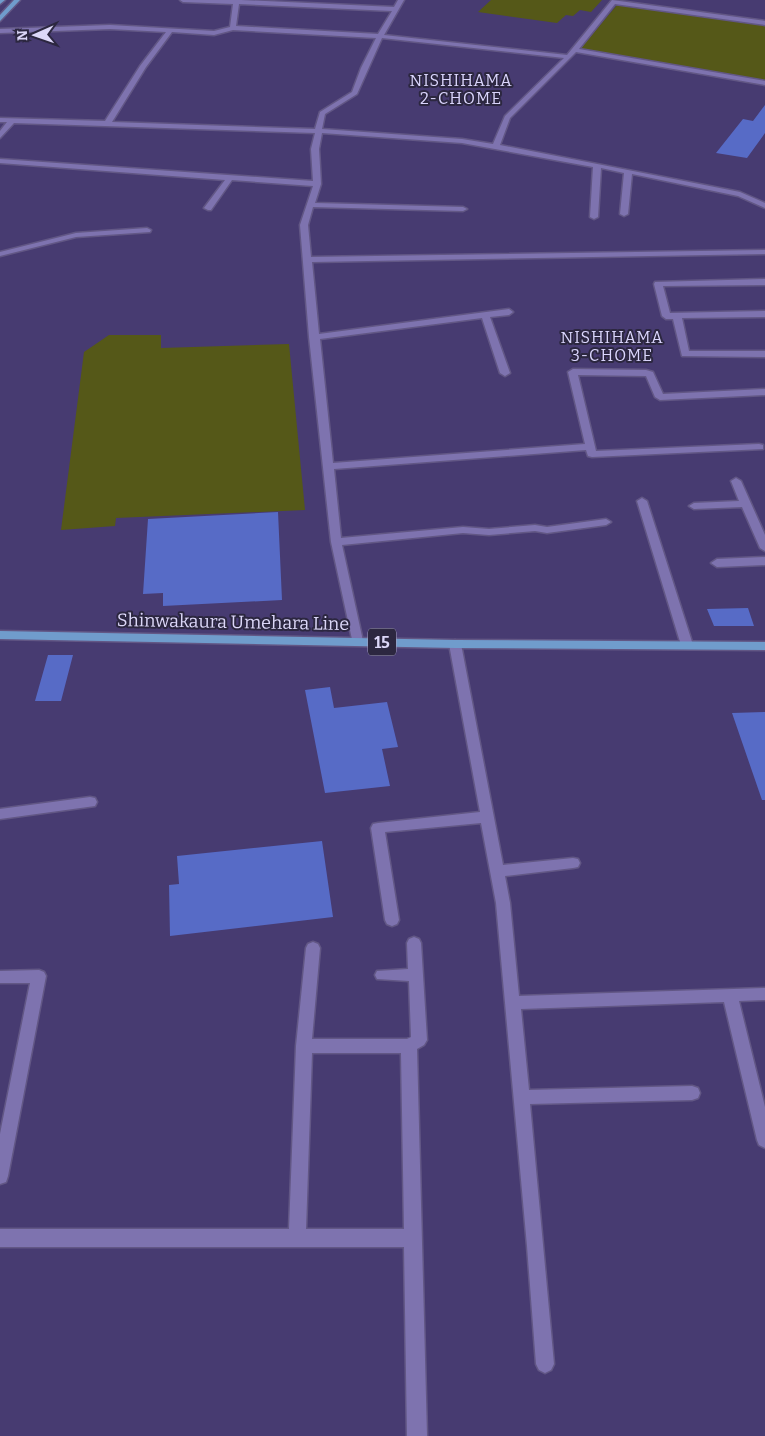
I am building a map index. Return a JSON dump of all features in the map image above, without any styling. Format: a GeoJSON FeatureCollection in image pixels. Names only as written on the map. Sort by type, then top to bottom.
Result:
{"type":"FeatureCollection","features":[{"type":"Feature","properties":{"kind":"main road"},"geometry":{"type":"LineString","coordinates":[[0,18],[17,0]]}},
{"type":"Feature","properties":{"kind":"main road","name":"Shinwakaura Umehara Line"},"geometry":{"type":"LineString","coordinates":[[0,635],[455,644],[765,646]]}},
{"type":"Feature","properties":{"kind":"street"},"geometry":{"type":"LineString","coordinates":[[183,0],[237,1],[396,10]]}},
{"type":"Feature","properties":{"kind":"street"},"geometry":{"type":"LineString","coordinates":[[357,641],[336,542],[304,225],[317,184],[315,149],[320,131],[322,112],[356,93],[361,74],[379,36],[401,0]]}},
{"type":"Feature","properties":{"kind":"street"},"geometry":{"type":"LineString","coordinates":[[232,28],[237,1]]}},
{"type":"Feature","properties":{"kind":"street"},"geometry":{"type":"LineString","coordinates":[[495,148],[507,116],[569,57],[614,1],[765,23]]}},
{"type":"Feature","properties":{"kind":"street"},"geometry":{"type":"LineString","coordinates":[[0,31],[110,27],[214,33],[232,28],[445,41],[569,57]]}},
{"type":"Feature","properties":{"kind":"street"},"geometry":{"type":"LineString","coordinates":[[107,124],[143,66],[171,30]]}},
{"type":"Feature","properties":{"kind":"street"},"geometry":{"type":"LineString","coordinates":[[574,50],[765,83]]}},
{"type":"Feature","properties":{"kind":"street"},"geometry":{"type":"LineString","coordinates":[[0,120],[320,131],[462,141],[597,165],[740,194],[765,206]]}},
{"type":"Feature","properties":{"kind":"street"},"geometry":{"type":"LineString","coordinates":[[0,136],[12,121]]}},
{"type":"Feature","properties":{"kind":"street"},"geometry":{"type":"LineString","coordinates":[[0,161],[317,184]]}},
{"type":"Feature","properties":{"kind":"street"},"geometry":{"type":"LineString","coordinates":[[594,217],[597,165]]}},
{"type":"Feature","properties":{"kind":"street"},"geometry":{"type":"LineString","coordinates":[[624,214],[628,172]]}},
{"type":"Feature","properties":{"kind":"street"},"geometry":{"type":"LineString","coordinates":[[208,208],[230,178]]}},
{"type":"Feature","properties":{"kind":"street"},"geometry":{"type":"LineString","coordinates":[[310,205],[463,209]]}},
{"type":"Feature","properties":{"kind":"street"},"geometry":{"type":"LineString","coordinates":[[0,254],[76,234],[147,230]]}},
{"type":"Feature","properties":{"kind":"street"},"geometry":{"type":"LineString","coordinates":[[307,260],[765,252]]}},
{"type":"Feature","properties":{"kind":"street"},"geometry":{"type":"LineString","coordinates":[[765,282],[658,284],[666,316],[765,314]]}},
{"type":"Feature","properties":{"kind":"street"},"geometry":{"type":"LineString","coordinates":[[314,337],[509,312]]}},
{"type":"Feature","properties":{"kind":"street"},"geometry":{"type":"LineString","coordinates":[[485,315],[505,372]]}},
{"type":"Feature","properties":{"kind":"street"},"geometry":{"type":"LineString","coordinates":[[677,316],[685,354],[765,354]]}},
{"type":"Feature","properties":{"kind":"street"},"geometry":{"type":"LineString","coordinates":[[759,447],[592,454],[573,372],[643,372],[650,374],[660,397],[765,392]]}},
{"type":"Feature","properties":{"kind":"street"},"geometry":{"type":"LineString","coordinates":[[327,466],[590,446]]}},
{"type":"Feature","properties":{"kind":"street"},"geometry":{"type":"LineString","coordinates":[[736,481],[765,548]]}},
{"type":"Feature","properties":{"kind":"street"},"geometry":{"type":"LineString","coordinates":[[642,501],[687,645]]}},
{"type":"Feature","properties":{"kind":"street"},"geometry":{"type":"LineString","coordinates":[[694,506],[746,504]]}},
{"type":"Feature","properties":{"kind":"street"},"geometry":{"type":"LineString","coordinates":[[336,542],[463,530],[489,532],[535,528],[547,530],[606,522]]}},
{"type":"Feature","properties":{"kind":"street"},"geometry":{"type":"LineString","coordinates":[[717,563],[765,561]]}},
{"type":"Feature","properties":{"kind":"street"},"geometry":{"type":"LineString","coordinates":[[455,644],[503,904],[546,1364]]}},
{"type":"Feature","properties":{"kind":"street"},"geometry":{"type":"LineString","coordinates":[[0,814],[90,802]]}},
{"type":"Feature","properties":{"kind":"street"},"geometry":{"type":"LineString","coordinates":[[392,920],[378,828],[486,817]]}},
{"type":"Feature","properties":{"kind":"street"},"geometry":{"type":"LineString","coordinates":[[496,871],[573,864]]}},
{"type":"Feature","properties":{"kind":"street"},"geometry":{"type":"LineString","coordinates":[[304,1046],[409,1046],[419,1040],[414,943]]}},
{"type":"Feature","properties":{"kind":"street"},"geometry":{"type":"LineString","coordinates":[[297,1238],[304,1046],[313,948]]}},
{"type":"Feature","properties":{"kind":"street"},"geometry":{"type":"LineString","coordinates":[[382,975],[416,975]]}},
{"type":"Feature","properties":{"kind":"street"},"geometry":{"type":"LineString","coordinates":[[0,977],[39,976],[0,1176]]}},
{"type":"Feature","properties":{"kind":"street"},"geometry":{"type":"LineString","coordinates":[[512,1003],[765,994]]}},
{"type":"Feature","properties":{"kind":"street"},"geometry":{"type":"LineString","coordinates":[[730,995],[765,1140]]}},
{"type":"Feature","properties":{"kind":"street"},"geometry":{"type":"LineString","coordinates":[[409,1046],[417,1436]]}},
{"type":"Feature","properties":{"kind":"street"},"geometry":{"type":"LineString","coordinates":[[522,1097],[692,1093]]}},
{"type":"Feature","properties":{"kind":"street"},"geometry":{"type":"LineString","coordinates":[[0,1238],[413,1238]]}},
{"type":"Feature","properties":{"kind":"shaded area"},"geometry":{"type":"Polygon","coordinates":[[[491,0],[602,0],[591,12],[580,10],[573,16],[566,15],[557,23],[478,12],[491,0]]]}},
{"type":"Feature","properties":{"kind":"shaded area"},"geometry":{"type":"Polygon","coordinates":[[[617,5],[765,24],[765,81],[580,49],[617,5]]]}},
{"type":"Feature","properties":{"kind":"shaded area"},"geometry":{"type":"Polygon","coordinates":[[[109,335],[161,335],[161,348],[289,344],[305,510],[116,518],[115,526],[61,530],[84,352],[109,335]]]}},
{"type":"Feature","properties":{"kind":"building"},"geometry":{"type":"Polygon","coordinates":[[[765,105],[765,133],[747,158],[716,153],[743,119],[753,121],[765,105]]]}},
{"type":"Feature","properties":{"kind":"building"},"geometry":{"type":"Polygon","coordinates":[[[278,512],[282,600],[163,606],[163,593],[143,594],[148,519],[278,512]]]}},
{"type":"Feature","properties":{"kind":"building"},"geometry":{"type":"Polygon","coordinates":[[[748,608],[754,626],[714,626],[707,609],[748,608]]]}},
{"type":"Feature","properties":{"kind":"building"},"geometry":{"type":"Polygon","coordinates":[[[48,655],[73,655],[61,701],[35,701],[48,655]]]}},
{"type":"Feature","properties":{"kind":"building"},"geometry":{"type":"Polygon","coordinates":[[[330,687],[334,708],[387,702],[398,747],[382,749],[390,786],[325,793],[305,690],[330,687]]]}},
{"type":"Feature","properties":{"kind":"building"},"geometry":{"type":"Polygon","coordinates":[[[765,712],[765,800],[762,800],[732,713],[765,712]]]}},
{"type":"Feature","properties":{"kind":"building"},"geometry":{"type":"Polygon","coordinates":[[[322,841],[333,917],[170,936],[169,885],[179,884],[177,856],[322,841]]]}},
{"type":"Feature","properties":{"kind":"district","name":"NISHIHAMA 2-CHOME"},"geometry":{"type":"Point","coordinates":[461,89]}},
{"type":"Feature","properties":{"kind":"district","name":"NISHIHAMA 3-CHOME"},"geometry":{"type":"Point","coordinates":[612,346]}}]}
